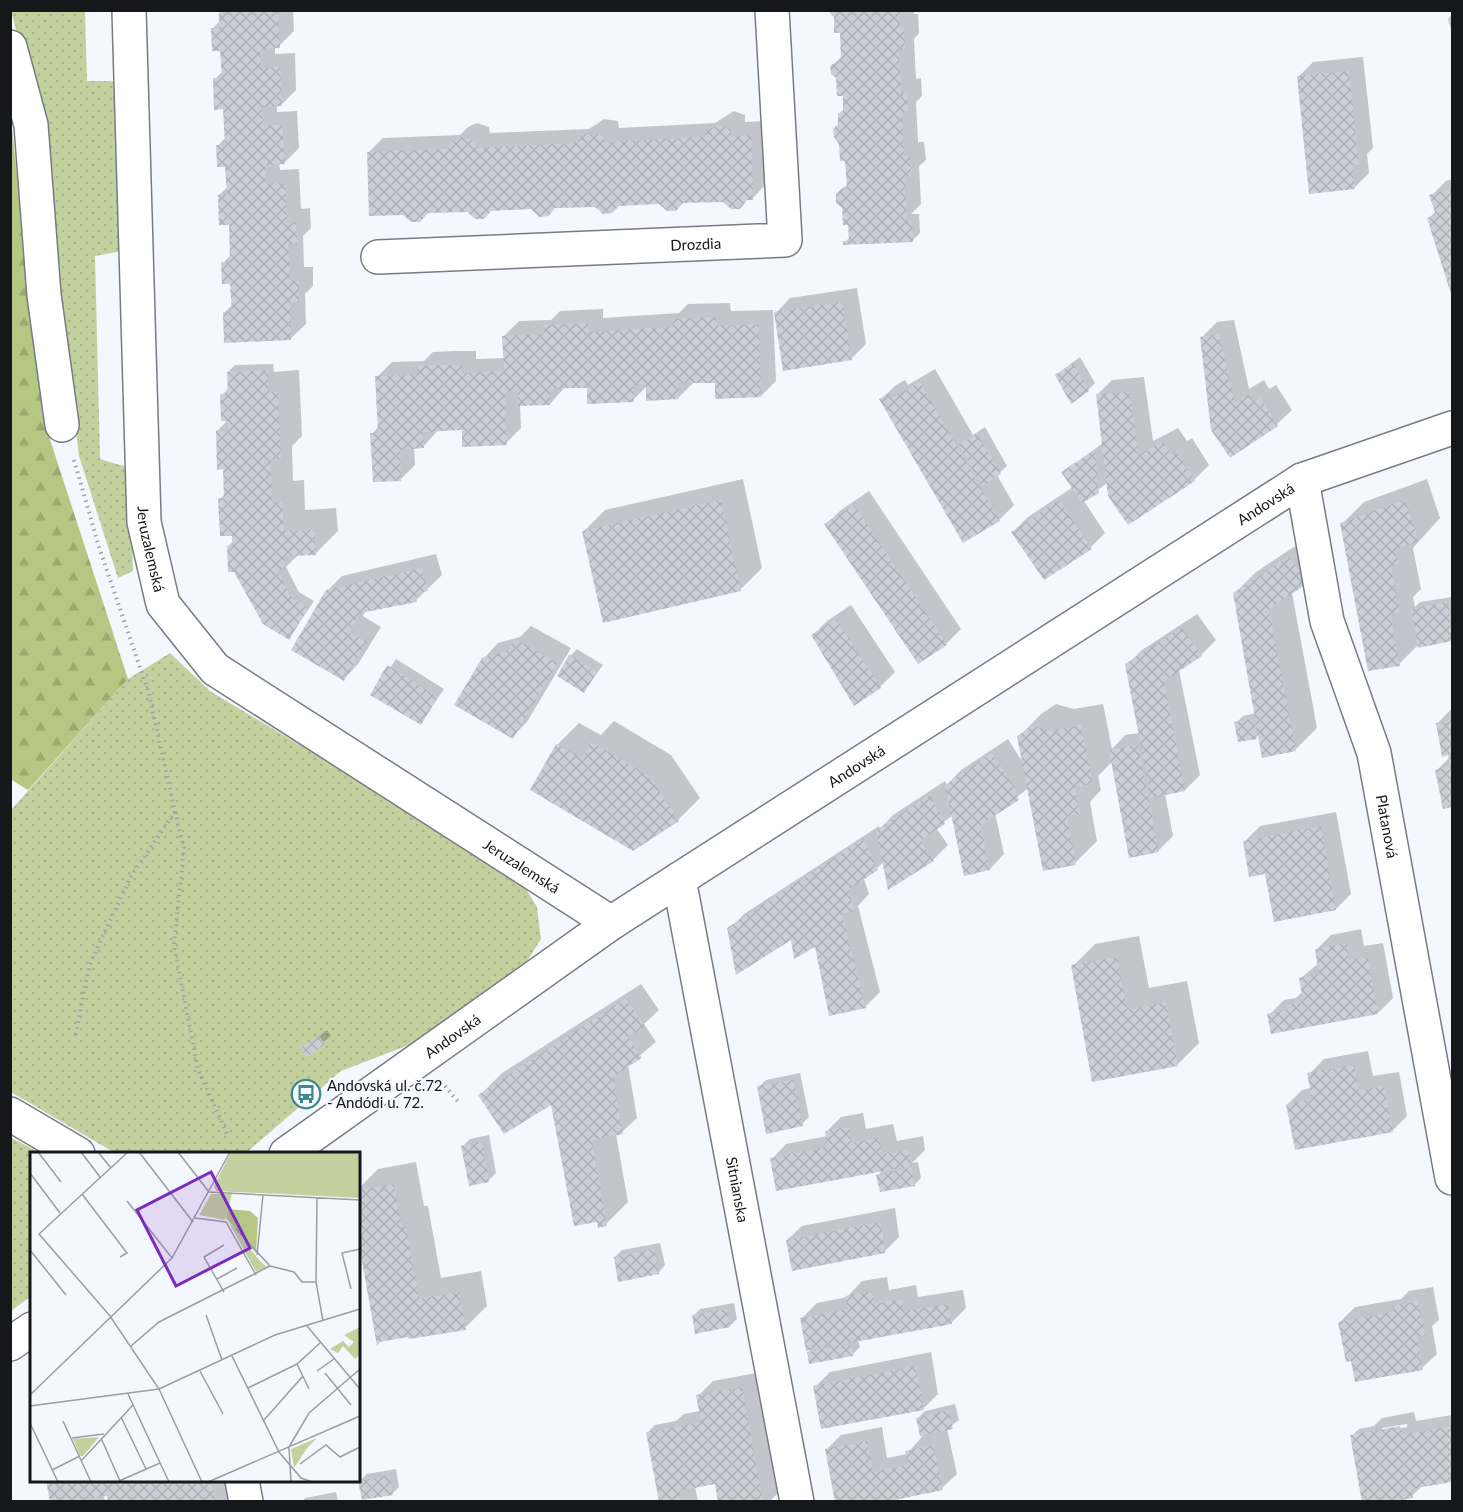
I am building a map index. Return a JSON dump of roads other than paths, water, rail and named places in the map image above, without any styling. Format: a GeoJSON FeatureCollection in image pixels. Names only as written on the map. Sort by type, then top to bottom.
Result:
{"type":"FeatureCollection","features":[{"type":"Feature","properties":{"kind":"street","name":"Jeruzalemská"},"geometry":{"type":"LineString","coordinates":[[129,10],[144,522],[163,604],[215,669],[611,923]]}},
{"type":"Feature","properties":{"kind":"street","name":"Drozdia"},"geometry":{"type":"LineString","coordinates":[[378,257],[785,240],[772,10]]}},
{"type":"Feature","properties":{"kind":"street"},"geometry":{"type":"LineString","coordinates":[[10,47],[31,125],[44,296],[62,425]]}},
{"type":"Feature","properties":{"kind":"street","name":"Andovská"},"geometry":{"type":"LineString","coordinates":[[289,1152],[611,923],[1302,480],[1452,428]]}},
{"type":"Feature","properties":{"kind":"street","name":"Platanová"},"geometry":{"type":"LineString","coordinates":[[1302,480],[1327,621],[1374,753],[1452,1178]]}},
{"type":"Feature","properties":{"kind":"street","name":"Sitnianska"},"geometry":{"type":"LineString","coordinates":[[679,879],[797,1502]]}},
{"type":"Feature","properties":{"kind":"street"},"geometry":{"type":"LineString","coordinates":[[10,1114],[75,1152]]}},
{"type":"Feature","properties":{"kind":"street"},"geometry":{"type":"LineString","coordinates":[[10,1344],[30,1330]]}},
{"type":"Feature","properties":{"kind":"street"},"geometry":{"type":"LineString","coordinates":[[242,1482],[246,1502]]}},
{"type":"Feature","properties":{"kind":"place","name":"Andovská ul. č.72 - Andódi u. 72."},"geometry":{"type":"Point","coordinates":[306,1094]}}]}
